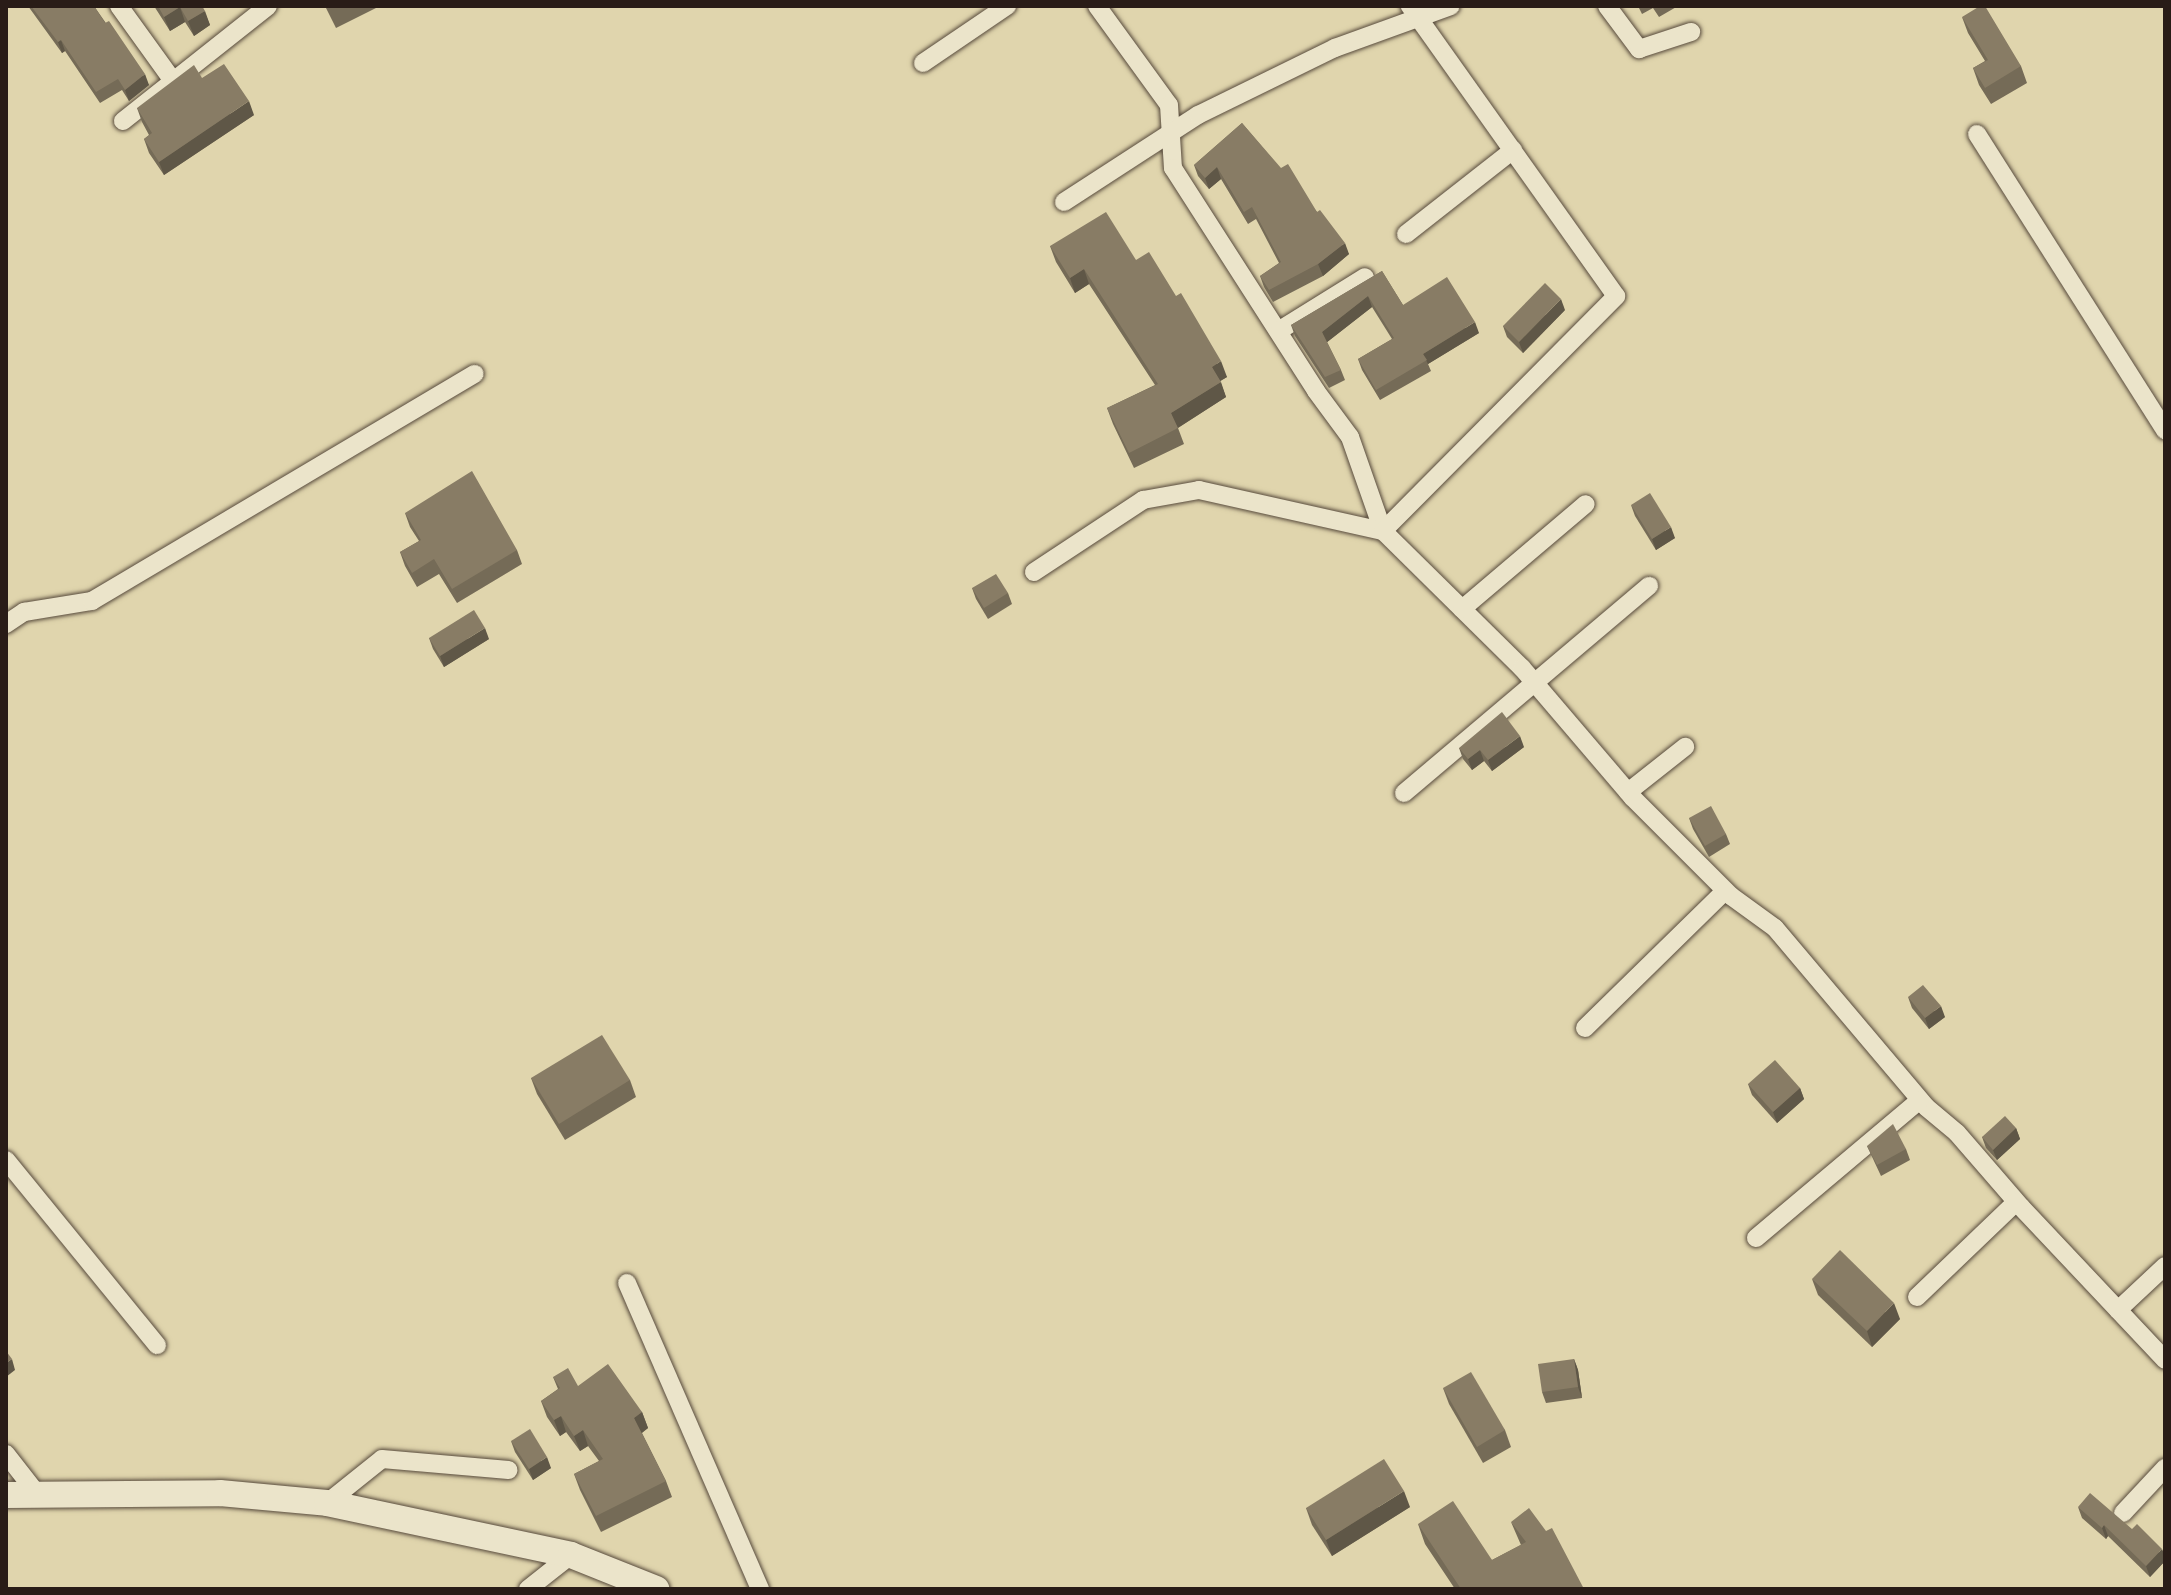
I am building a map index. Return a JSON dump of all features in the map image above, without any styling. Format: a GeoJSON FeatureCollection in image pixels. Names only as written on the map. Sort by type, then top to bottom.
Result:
{"type":"FeatureCollection","features":[{"type":"Feature","properties":{"kind":"main road"},"geometry":{"type":"LineString","coordinates":[[6,1495],[220,1493],[327,1503],[571,1555],[656,1589]]}},
{"type":"Feature","properties":{"kind":"street"},"geometry":{"type":"LineString","coordinates":[[119,6],[173,81]]}},
{"type":"Feature","properties":{"kind":"street"},"geometry":{"type":"LineString","coordinates":[[123,121],[268,6]]}},
{"type":"Feature","properties":{"kind":"street"},"geometry":{"type":"LineString","coordinates":[[1097,6],[1169,105],[1173,168],[1280,330],[1316,391],[1350,437],[1383,531],[1534,683],[1628,792],[1725,891],[1775,928],[1920,1100],[1957,1133],[2016,1202],[2165,1360]]}},
{"type":"Feature","properties":{"kind":"street"},"geometry":{"type":"LineString","coordinates":[[1064,202],[1198,115],[1414,12],[1451,6]]}},
{"type":"Feature","properties":{"kind":"street"},"geometry":{"type":"LineString","coordinates":[[1607,6],[1639,49],[1691,32]]}},
{"type":"Feature","properties":{"kind":"street"},"geometry":{"type":"LineString","coordinates":[[923,63],[996,9]]}},
{"type":"Feature","properties":{"kind":"street"},"geometry":{"type":"LineString","coordinates":[[1383,531],[1616,296],[1414,12]]}},
{"type":"Feature","properties":{"kind":"street"},"geometry":{"type":"LineString","coordinates":[[1977,134],[2165,430]]}},
{"type":"Feature","properties":{"kind":"street"},"geometry":{"type":"LineString","coordinates":[[1406,234],[1513,150]]}},
{"type":"Feature","properties":{"kind":"street"},"geometry":{"type":"LineString","coordinates":[[1280,330],[1365,277]]}},
{"type":"Feature","properties":{"kind":"street"},"geometry":{"type":"LineString","coordinates":[[6,624],[24,612],[92,601],[475,374]]}},
{"type":"Feature","properties":{"kind":"street"},"geometry":{"type":"LineString","coordinates":[[1034,572],[1143,500],[1199,490],[1383,531]]}},
{"type":"Feature","properties":{"kind":"street"},"geometry":{"type":"LineString","coordinates":[[1462,609],[1586,504]]}},
{"type":"Feature","properties":{"kind":"street"},"geometry":{"type":"LineString","coordinates":[[1404,793],[1649,586]]}},
{"type":"Feature","properties":{"kind":"street"},"geometry":{"type":"LineString","coordinates":[[1628,792],[1685,747]]}},
{"type":"Feature","properties":{"kind":"street"},"geometry":{"type":"LineString","coordinates":[[1585,1028],[1725,891]]}},
{"type":"Feature","properties":{"kind":"street"},"geometry":{"type":"LineString","coordinates":[[1756,1238],[1920,1100]]}},
{"type":"Feature","properties":{"kind":"street"},"geometry":{"type":"LineString","coordinates":[[6,1160],[157,1345]]}},
{"type":"Feature","properties":{"kind":"street"},"geometry":{"type":"LineString","coordinates":[[1917,1297],[2016,1202]]}},
{"type":"Feature","properties":{"kind":"street"},"geometry":{"type":"LineString","coordinates":[[2118,1310],[2165,1266]]}},
{"type":"Feature","properties":{"kind":"street"},"geometry":{"type":"LineString","coordinates":[[627,1283],[760,1589]]}},
{"type":"Feature","properties":{"kind":"street"},"geometry":{"type":"LineString","coordinates":[[6,1454],[38,1495]]}},
{"type":"Feature","properties":{"kind":"street"},"geometry":{"type":"LineString","coordinates":[[327,1503],[382,1459],[509,1470]]}},
{"type":"Feature","properties":{"kind":"street"},"geometry":{"type":"LineString","coordinates":[[2123,1513],[2165,1468]]}},
{"type":"Feature","properties":{"kind":"street"},"geometry":{"type":"LineString","coordinates":[[528,1589],[571,1555]]}},
{"type":"Feature","properties":{"kind":"building"},"geometry":{"type":"Polygon","coordinates":[[[31,6],[94,6],[105,23],[109,21],[145,74],[125,90],[118,79],[96,92],[61,40],[58,42],[31,6]]]}},
{"type":"Feature","properties":{"kind":"building"},"geometry":{"type":"Polygon","coordinates":[[[158,6],[202,6],[205,11],[188,21],[180,7],[164,17],[158,6]]]}},
{"type":"Feature","properties":{"kind":"building"},"geometry":{"type":"Polygon","coordinates":[[[1985,6],[2021,66],[1985,88],[1973,68],[1988,60],[1962,17],[1985,6]]]}},
{"type":"Feature","properties":{"kind":"building"},"geometry":{"type":"Polygon","coordinates":[[[224,64],[249,101],[159,162],[144,139],[152,133],[137,108],[194,65],[202,78],[224,64]]]}},
{"type":"Feature","properties":{"kind":"building"},"geometry":{"type":"Polygon","coordinates":[[[1242,123],[1281,168],[1288,164],[1317,212],[1320,210],[1345,243],[1318,264],[1269,290],[1260,276],[1281,262],[1252,207],[1244,212],[1217,167],[1205,178],[1194,165],[1242,123]]]}},
{"type":"Feature","properties":{"kind":"building"},"geometry":{"type":"Polygon","coordinates":[[[1106,212],[1136,260],[1149,252],[1176,296],[1181,293],[1221,361],[1212,367],[1221,382],[1171,413],[1178,428],[1129,453],[1107,408],[1158,384],[1084,269],[1070,278],[1050,246],[1106,212]]]}},
{"type":"Feature","properties":{"kind":"building"},"geometry":{"type":"Polygon","coordinates":[[[1382,271],[1403,305],[1447,277],[1475,322],[1423,354],[1427,360],[1376,390],[1358,359],[1394,338],[1368,296],[1322,332],[1341,370],[1325,377],[1291,325],[1382,271]]]}},
{"type":"Feature","properties":{"kind":"building"},"geometry":{"type":"Polygon","coordinates":[[[1545,283],[1561,299],[1519,342],[1503,326],[1545,283]]]}},
{"type":"Feature","properties":{"kind":"building"},"geometry":{"type":"Polygon","coordinates":[[[472,471],[517,550],[452,589],[434,559],[412,573],[400,552],[421,540],[405,513],[472,471]]]}},
{"type":"Feature","properties":{"kind":"building"},"geometry":{"type":"Polygon","coordinates":[[[1650,493],[1671,527],[1652,539],[1631,505],[1650,493]]]}},
{"type":"Feature","properties":{"kind":"building"},"geometry":{"type":"Polygon","coordinates":[[[996,574],[1008,593],[984,608],[972,588],[996,574]]]}},
{"type":"Feature","properties":{"kind":"building"},"geometry":{"type":"Polygon","coordinates":[[[474,610],[485,628],[440,656],[429,638],[474,610]]]}},
{"type":"Feature","properties":{"kind":"building"},"geometry":{"type":"Polygon","coordinates":[[[1502,712],[1520,736],[1488,760],[1480,750],[1468,759],[1459,748],[1502,712]]]}},
{"type":"Feature","properties":{"kind":"building"},"geometry":{"type":"Polygon","coordinates":[[[1711,806],[1726,834],[1705,846],[1689,818],[1711,806]]]}},
{"type":"Feature","properties":{"kind":"building"},"geometry":{"type":"Polygon","coordinates":[[[1923,985],[1941,1006],[1925,1018],[1908,997],[1923,985]]]}},
{"type":"Feature","properties":{"kind":"building"},"geometry":{"type":"Polygon","coordinates":[[[602,1035],[630,1080],[559,1124],[531,1078],[602,1035]]]}},
{"type":"Feature","properties":{"kind":"building"},"geometry":{"type":"Polygon","coordinates":[[[1775,1060],[1800,1088],[1773,1112],[1748,1084],[1775,1060]]]}},
{"type":"Feature","properties":{"kind":"building"},"geometry":{"type":"Polygon","coordinates":[[[2005,1116],[2016,1128],[1993,1150],[1982,1137],[2005,1116]]]}},
{"type":"Feature","properties":{"kind":"building"},"geometry":{"type":"Polygon","coordinates":[[[1893,1124],[1906,1149],[1877,1165],[1867,1146],[1893,1124]]]}},
{"type":"Feature","properties":{"kind":"building"},"geometry":{"type":"Polygon","coordinates":[[[1840,1250],[1894,1303],[1867,1331],[1812,1279],[1840,1250]]]}},
{"type":"Feature","properties":{"kind":"building"},"geometry":{"type":"Polygon","coordinates":[[[1574,1359],[1578,1387],[1542,1392],[1538,1364],[1574,1359]]]}},
{"type":"Feature","properties":{"kind":"building"},"geometry":{"type":"Polygon","coordinates":[[[608,1364],[642,1412],[634,1418],[666,1481],[596,1516],[574,1474],[603,1459],[583,1430],[574,1436],[561,1416],[554,1420],[541,1401],[560,1388],[553,1377],[568,1368],[578,1386],[608,1364]]]}},
{"type":"Feature","properties":{"kind":"building"},"geometry":{"type":"Polygon","coordinates":[[[1471,1372],[1505,1430],[1477,1447],[1443,1388],[1471,1372]]]}},
{"type":"Feature","properties":{"kind":"building"},"geometry":{"type":"Polygon","coordinates":[[[530,1429],[547,1457],[529,1469],[511,1441],[530,1429]]]}},
{"type":"Feature","properties":{"kind":"building"},"geometry":{"type":"Polygon","coordinates":[[[1384,1459],[1404,1491],[1326,1540],[1306,1508],[1384,1459]]]}},
{"type":"Feature","properties":{"kind":"building"},"geometry":{"type":"Polygon","coordinates":[[[2090,1493],[2132,1529],[2137,1524],[2162,1549],[2146,1566],[2104,1525],[2102,1528],[2078,1507],[2090,1493]]]}},
{"type":"Feature","properties":{"kind":"building"},"geometry":{"type":"Polygon","coordinates":[[[1453,1501],[1492,1560],[1526,1542],[1511,1522],[1529,1508],[1546,1531],[1552,1528],[1584,1589],[1461,1589],[1418,1524],[1453,1501]]]}}]}
